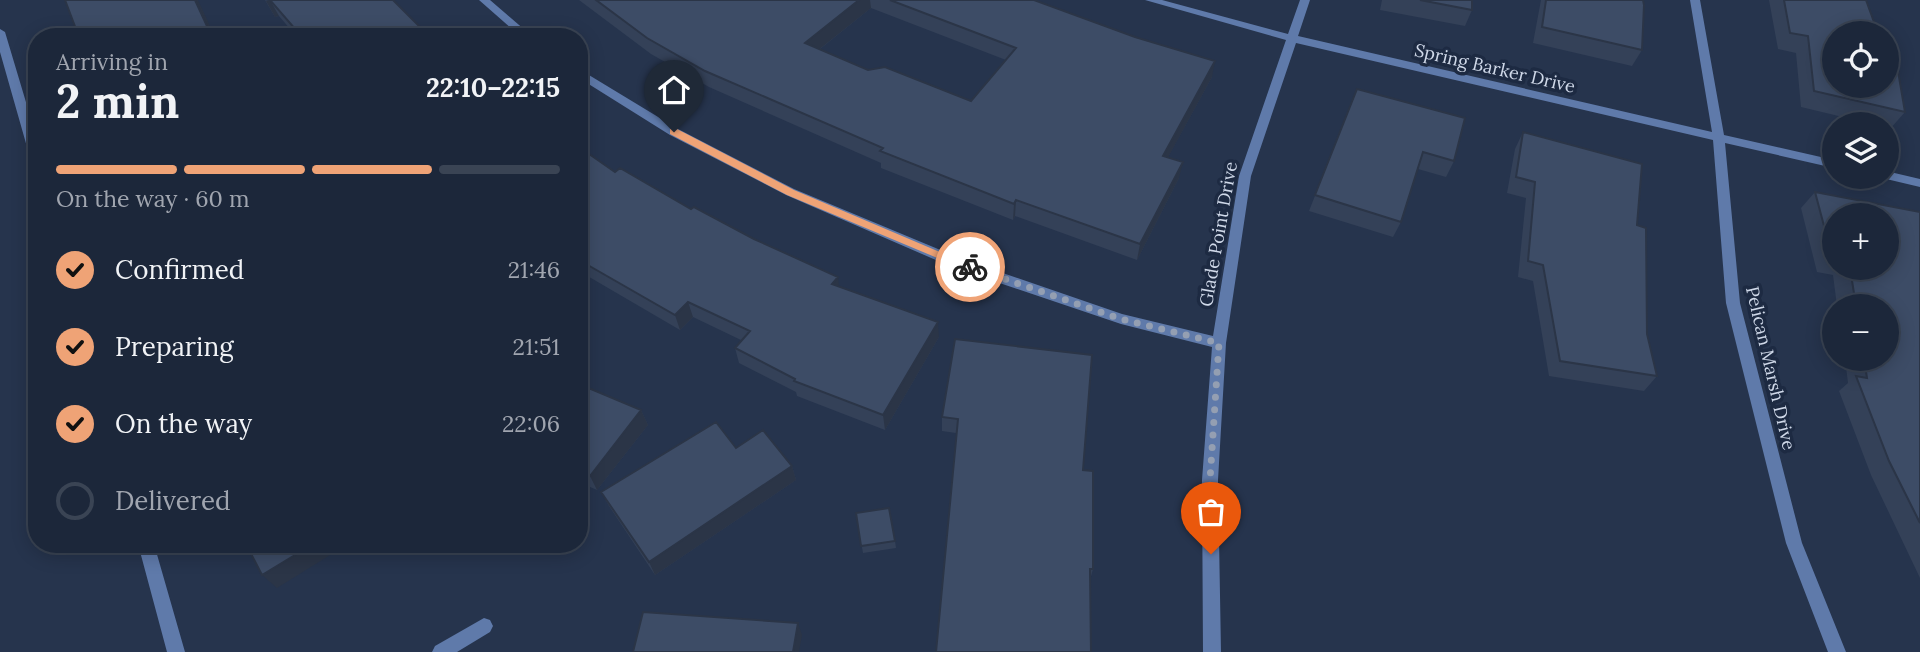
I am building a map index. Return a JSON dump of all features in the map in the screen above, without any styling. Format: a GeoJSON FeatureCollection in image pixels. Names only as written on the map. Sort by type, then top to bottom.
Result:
{"type":"FeatureCollection","features":[{"type":"Feature","properties":{"kind":"street"},"geometry":{"type":"LineString","coordinates":[[484,0],[517,28]]}},
{"type":"Feature","properties":{"kind":"street","name":"Spring Barker Drive"},"geometry":{"type":"LineString","coordinates":[[1150,0],[1290,38],[1822,161]]}},
{"type":"Feature","properties":{"kind":"street","name":"Glade Point Drive"},"geometry":{"type":"LineString","coordinates":[[1212,652],[1210,480],[1219,343],[1245,176],[1305,0]]}},
{"type":"Feature","properties":{"kind":"street","name":"Pelican Marsh Drive"},"geometry":{"type":"LineString","coordinates":[[1695,0],[1719,138],[1733,303],[1794,543],[1838,652]]}},
{"type":"Feature","properties":{"kind":"street"},"geometry":{"type":"LineString","coordinates":[[0,32],[28,130]]}},
{"type":"Feature","properties":{"kind":"street"},"geometry":{"type":"LineString","coordinates":[[588,79],[674,132],[790,192],[944,257],[1121,319],[1219,343]]}},
{"type":"Feature","properties":{"kind":"street"},"geometry":{"type":"LineString","coordinates":[[1899,178],[1920,183]]}},
{"type":"Feature","properties":{"kind":"street"},"geometry":{"type":"LineString","coordinates":[[148,553],[176,652]]}},
{"type":"Feature","properties":{"kind":"street"},"geometry":{"type":"LineString","coordinates":[[441,652],[484,626]]}},
{"type":"Feature","properties":{"kind":"building"},"geometry":{"type":"Polygon","coordinates":[[[65,0],[195,0],[208,28],[76,28],[65,0]]]}},
{"type":"Feature","properties":{"kind":"building"},"geometry":{"type":"Polygon","coordinates":[[[270,0],[393,0],[421,28],[294,28],[270,0]]]}},
{"type":"Feature","properties":{"kind":"building"},"geometry":{"type":"Polygon","coordinates":[[[596,0],[859,0],[805,43],[868,70],[885,67],[971,101],[1016,48],[890,0],[1034,0],[1135,37],[1215,61],[1163,156],[1183,162],[1140,244],[1016,200],[1014,204],[880,151],[883,148],[705,71],[647,38],[596,0]]]}},
{"type":"Feature","properties":{"kind":"building"},"geometry":{"type":"Polygon","coordinates":[[[1420,0],[1472,0],[1472,10],[1420,0]]]}},
{"type":"Feature","properties":{"kind":"building"},"geometry":{"type":"Polygon","coordinates":[[[1546,0],[1643,0],[1642,50],[1542,27],[1546,0]]]}},
{"type":"Feature","properties":{"kind":"building"},"geometry":{"type":"Polygon","coordinates":[[[1784,0],[1866,0],[1874,21],[1822,21],[1822,93],[1814,91],[1808,36],[1790,33],[1784,0]]]}},
{"type":"Feature","properties":{"kind":"building"},"geometry":{"type":"Polygon","coordinates":[[[1899,77],[1905,112],[1844,98],[1899,98],[1899,77]]]}},
{"type":"Feature","properties":{"kind":"building"},"geometry":{"type":"Polygon","coordinates":[[[1357,89],[1465,118],[1454,161],[1423,152],[1401,222],[1315,195],[1357,89]]]}},
{"type":"Feature","properties":{"kind":"building"},"geometry":{"type":"Polygon","coordinates":[[[1523,132],[1642,164],[1637,225],[1646,228],[1647,334],[1657,376],[1560,361],[1543,265],[1528,261],[1535,182],[1516,177],[1523,132]]]}},
{"type":"Feature","properties":{"kind":"building"},"geometry":{"type":"Polygon","coordinates":[[[588,153],[615,172],[620,168],[691,209],[694,207],[754,239],[838,277],[832,284],[938,322],[883,415],[794,381],[795,379],[735,348],[750,331],[688,302],[675,315],[588,265],[588,153]]]}},
{"type":"Feature","properties":{"kind":"building"},"geometry":{"type":"Polygon","coordinates":[[[1815,192],[1873,203],[1822,203],[1822,218],[1815,192]]]}},
{"type":"Feature","properties":{"kind":"building"},"geometry":{"type":"Polygon","coordinates":[[[1899,208],[1920,212],[1920,523],[1889,461],[1856,376],[1867,378],[1866,371],[1899,371],[1899,294],[1854,294],[1852,280],[1899,280],[1899,208]]]}},
{"type":"Feature","properties":{"kind":"building"},"geometry":{"type":"Polygon","coordinates":[[[955,339],[1092,355],[1083,470],[1093,471],[1091,652],[936,652],[958,419],[942,417],[955,339]]]}},
{"type":"Feature","properties":{"kind":"building"},"geometry":{"type":"Polygon","coordinates":[[[588,388],[641,410],[590,476],[588,475],[588,388]]]}},
{"type":"Feature","properties":{"kind":"building"},"geometry":{"type":"Polygon","coordinates":[[[716,422],[736,448],[763,430],[792,466],[649,562],[601,492],[716,422]]]}},
{"type":"Feature","properties":{"kind":"building"},"geometry":{"type":"Polygon","coordinates":[[[889,508],[895,541],[861,546],[856,513],[889,508]]]}},
{"type":"Feature","properties":{"kind":"building"},"geometry":{"type":"Polygon","coordinates":[[[251,553],[298,553],[262,575],[251,553]]]}},
{"type":"Feature","properties":{"kind":"building"},"geometry":{"type":"Polygon","coordinates":[[[643,612],[798,623],[793,652],[633,652],[643,612]]]}},
{"type":"Feature","properties":{"kind":"way so far"},"geometry":{"type":"LineString","coordinates":[[970,267],[1121,319],[1219,343],[1210,480],[1211,554]]}},
{"type":"Feature","properties":{"kind":"route"},"geometry":{"type":"LineString","coordinates":[[674,132],[790,192],[970,267]]}}]}
